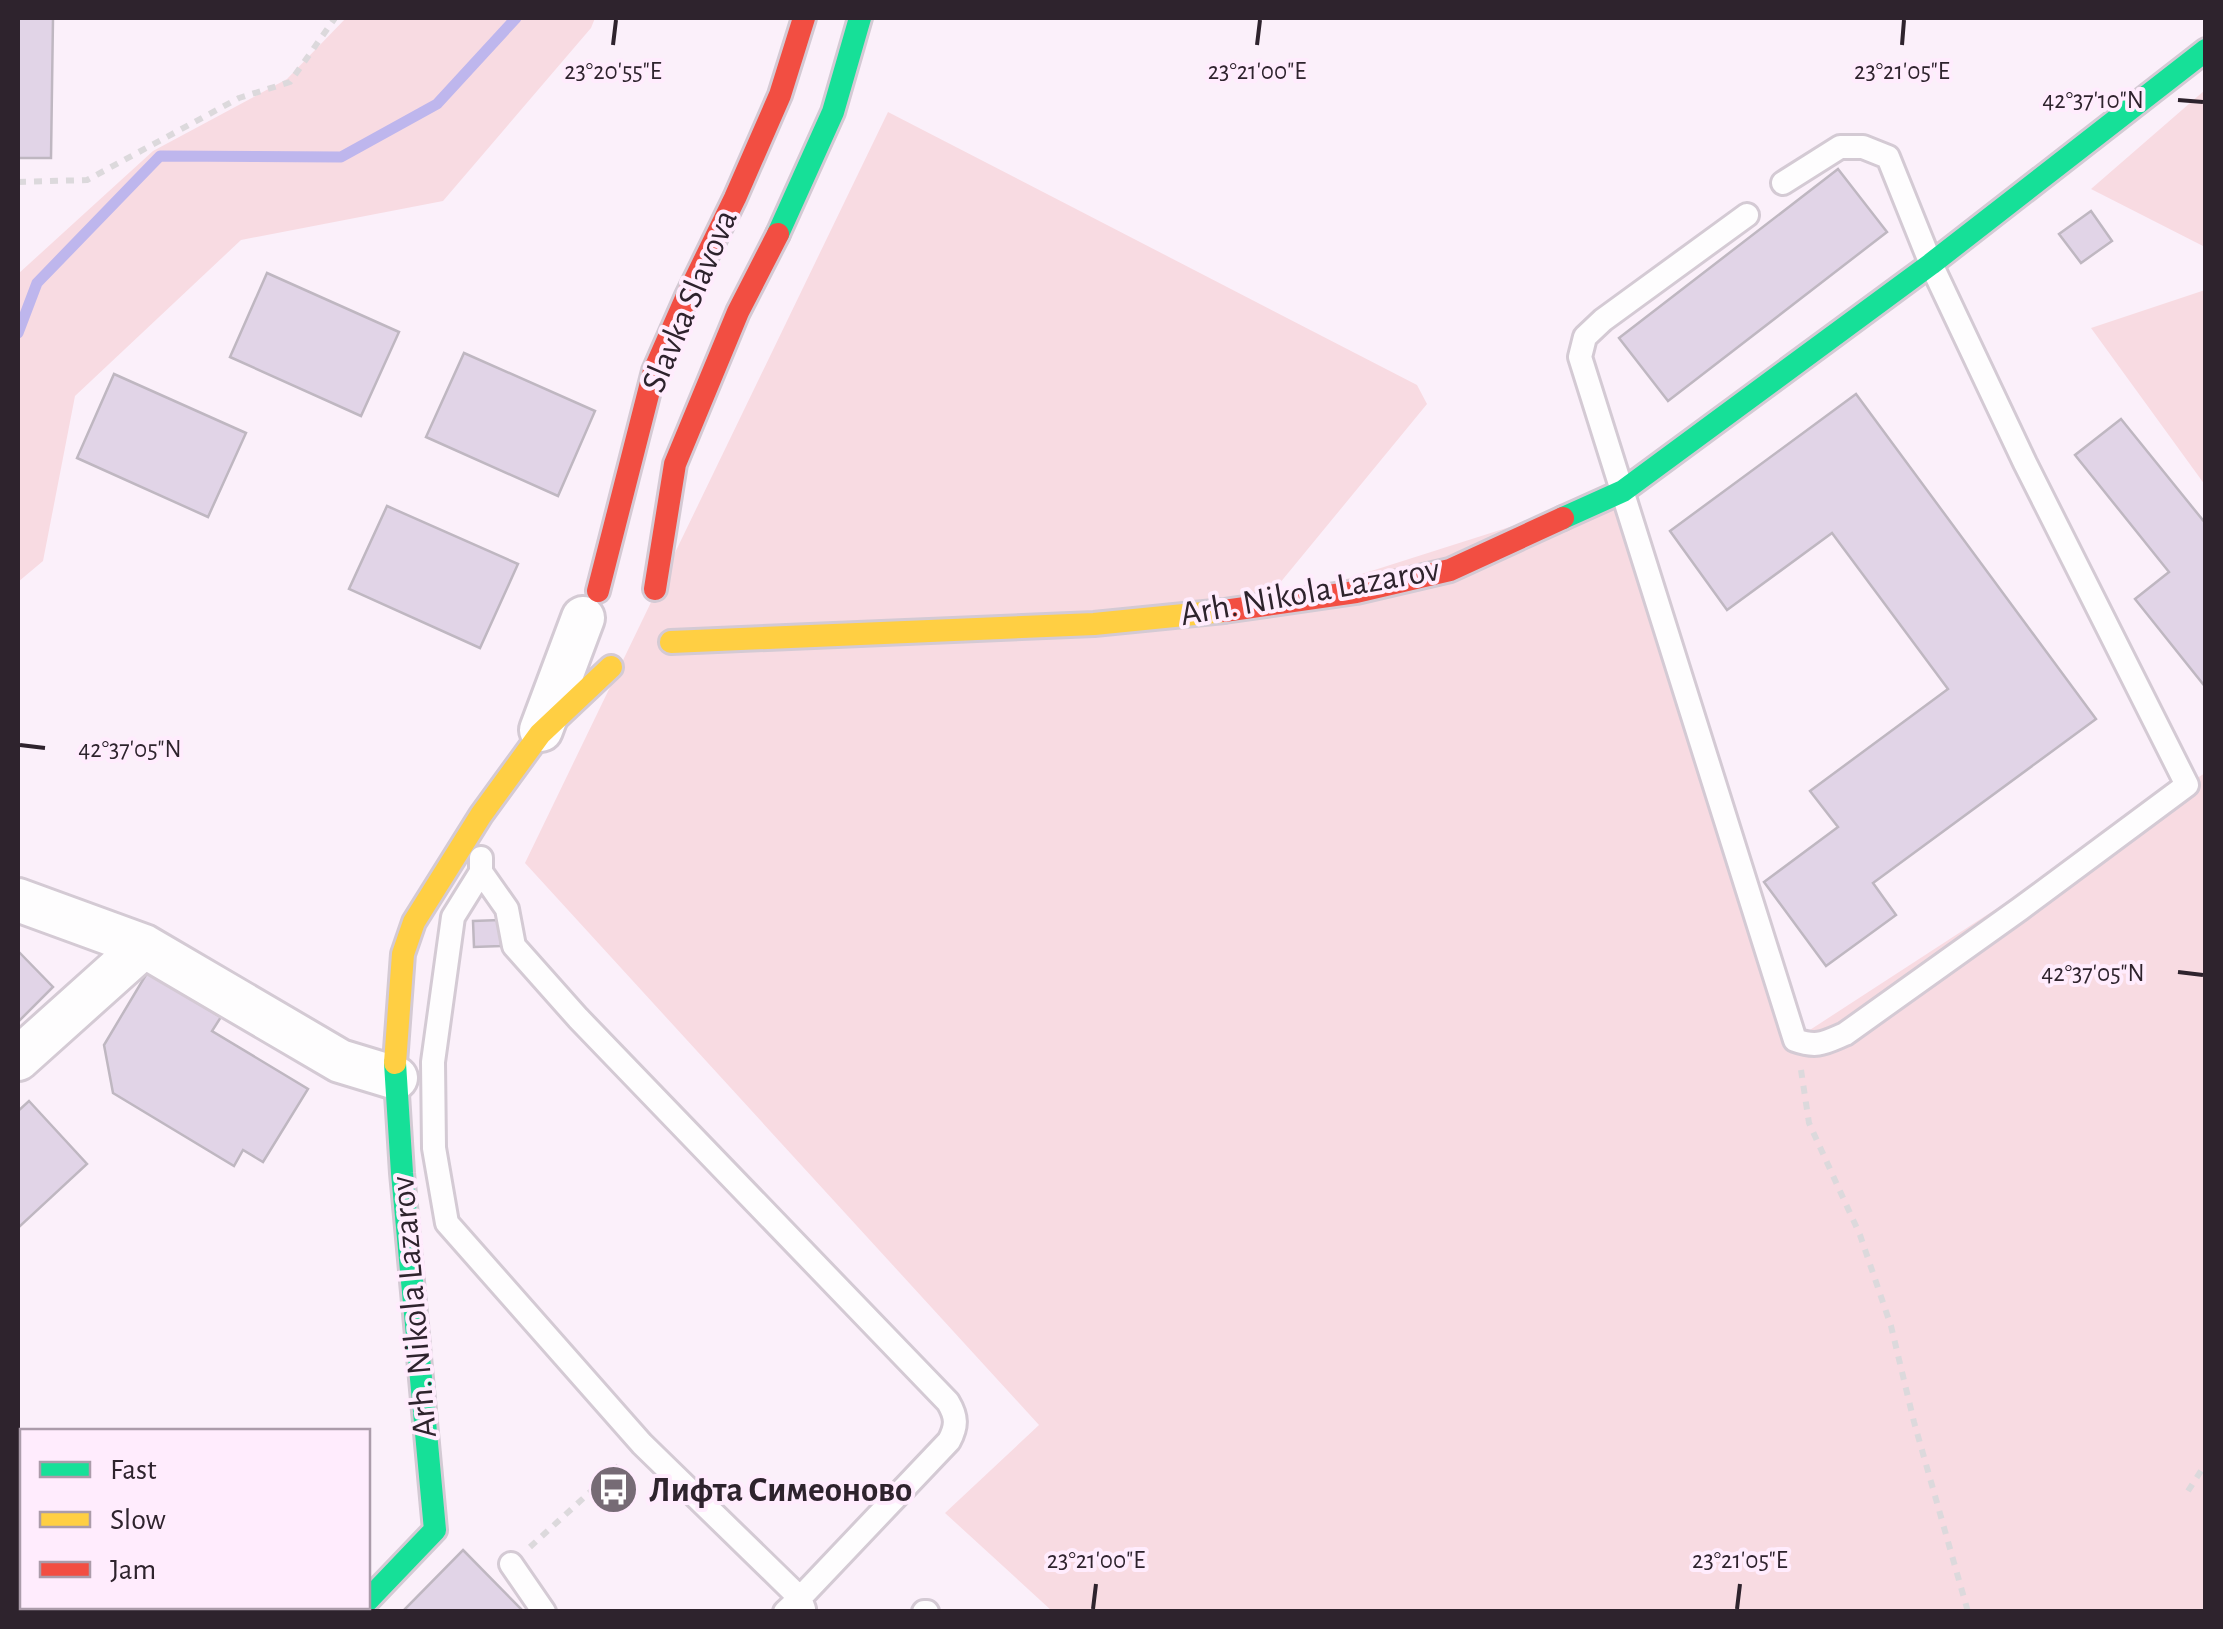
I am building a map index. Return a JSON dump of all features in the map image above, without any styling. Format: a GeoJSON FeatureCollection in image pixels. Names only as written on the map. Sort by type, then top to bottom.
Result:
{"type":"FeatureCollection","features":[{"type":"Feature","properties":{"kind":"street","name":"Slavka Slavova"},"geometry":{"type":"LineString","coordinates":[[590,605],[654,370],[780,96],[804,18]]}},
{"type":"Feature","properties":{"kind":"street","name":"Slavka Slavova"},"geometry":{"type":"LineString","coordinates":[[641,583],[675,464],[738,312],[788,214],[833,112],[860,18]]}},
{"type":"Feature","properties":{"kind":"street","name":"Arh. Nikola Lazarov"},"geometry":{"type":"LineString","coordinates":[[671,642],[1094,624],[1260,607],[1356,592],[1450,570],[1624,491],[1931,264],[2206,50]]}},
{"type":"Feature","properties":{"kind":"street"},"geometry":{"type":"LineString","coordinates":[[641,583],[666,599],[674,628],[671,642],[663,655],[646,666],[625,670],[610,667],[588,648],[584,633],[590,605],[611,584],[641,583]]}},
{"type":"Feature","properties":{"kind":"street","name":"Arh. Nikola Lazarov"},"geometry":{"type":"LineString","coordinates":[[540,734],[590,605]]}},
{"type":"Feature","properties":{"kind":"street","name":"Arh. Nikola Lazarov"},"geometry":{"type":"LineString","coordinates":[[370,1598],[434,1530],[396,1078],[400,988],[430,921],[433,893],[481,815],[540,734],[610,667]]}},
{"type":"Feature","properties":{"kind":"street"},"geometry":{"type":"LineString","coordinates":[[18,900],[144,946],[340,1060],[396,1078]]}},
{"type":"Feature","properties":{"kind":"street"},"geometry":{"type":"LineString","coordinates":[[18,1059],[144,946]]}},
{"type":"Feature","properties":{"kind":"lane"},"geometry":{"type":"LineString","coordinates":[[1746,215],[1604,320],[1585,337],[1580,357],[1796,1040],[1810,1046],[1845,1034],[2188,785],[1931,264],[1888,157],[1863,147],[1840,147],[1783,183]]}},
{"type":"Feature","properties":{"kind":"lane"},"geometry":{"type":"LineString","coordinates":[[481,815],[481,872],[453,917],[433,1062],[434,1148],[447,1223],[642,1444],[797,1607],[949,1441],[956,1428],[955,1414],[948,1402],[578,1018],[514,946],[507,909],[481,872]]}},
{"type":"Feature","properties":{"kind":"lane"},"geometry":{"type":"LineString","coordinates":[[511,1564],[544,1612]]}},
{"type":"Feature","properties":{"kind":"path"},"geometry":{"type":"LineString","coordinates":[[18,182],[87,180],[239,98],[290,82],[335,18]]}},
{"type":"Feature","properties":{"kind":"path"},"geometry":{"type":"LineString","coordinates":[[1796,1040],[1810,1123],[1860,1235],[1890,1326],[1968,1612]]}},
{"type":"Feature","properties":{"kind":"path"},"geometry":{"type":"LineString","coordinates":[[2188,1490],[2206,1463]]}},
{"type":"Feature","properties":{"kind":"path"},"geometry":{"type":"LineString","coordinates":[[511,1564],[600,1484]]}},
{"type":"Feature","properties":{"kind":"shaded area"},"geometry":{"type":"Polygon","coordinates":[[[346,18],[595,18],[591,28],[443,201],[241,240],[75,396],[43,561],[18,582],[18,274],[153,151],[287,79],[346,18]]]}},
{"type":"Feature","properties":{"kind":"shaded area"},"geometry":{"type":"Polygon","coordinates":[[[2205,90],[2206,244],[2203,246],[2091,189],[2205,90]]]}},
{"type":"Feature","properties":{"kind":"shaded area"},"geometry":{"type":"Polygon","coordinates":[[[888,112],[1417,385],[1427,404],[1261,606],[1623,491],[1796,1039],[2205,773],[2205,1611],[1052,1611],[945,1513],[1039,1425],[525,863],[888,112]]]}},
{"type":"Feature","properties":{"kind":"shaded area"},"geometry":{"type":"Polygon","coordinates":[[[2206,290],[2205,485],[2091,328],[2206,290]]]}},
{"type":"Feature","properties":{"kind":"building"},"geometry":{"type":"Polygon","coordinates":[[[18,18],[53,18],[51,158],[18,158],[18,18]]]}},
{"type":"Feature","properties":{"kind":"building"},"geometry":{"type":"Polygon","coordinates":[[[1838,169],[1887,232],[1668,401],[1619,338],[1838,169]]]}},
{"type":"Feature","properties":{"kind":"building"},"geometry":{"type":"Polygon","coordinates":[[[2091,211],[2112,241],[2081,263],[2059,234],[2091,211]]]}},
{"type":"Feature","properties":{"kind":"building"},"geometry":{"type":"Polygon","coordinates":[[[267,273],[399,332],[361,416],[230,357],[267,273]]]}},
{"type":"Feature","properties":{"kind":"building"},"geometry":{"type":"Polygon","coordinates":[[[464,353],[595,411],[558,496],[426,437],[464,353]]]}},
{"type":"Feature","properties":{"kind":"building"},"geometry":{"type":"Polygon","coordinates":[[[114,374],[246,433],[208,517],[77,458],[114,374]]]}},
{"type":"Feature","properties":{"kind":"building"},"geometry":{"type":"Polygon","coordinates":[[[1856,394],[2096,719],[1873,883],[1896,915],[1826,966],[1764,882],[1838,827],[1810,791],[1948,689],[1832,533],[1727,610],[1670,531],[1856,394]]]}},
{"type":"Feature","properties":{"kind":"building"},"geometry":{"type":"Polygon","coordinates":[[[2121,419],[2206,524],[2203,684],[2135,599],[2169,572],[2075,455],[2121,419]]]}},
{"type":"Feature","properties":{"kind":"building"},"geometry":{"type":"Polygon","coordinates":[[[387,506],[518,564],[480,648],[349,589],[387,506]]]}},
{"type":"Feature","properties":{"kind":"building"},"geometry":{"type":"Polygon","coordinates":[[[500,920],[501,946],[474,947],[473,921],[500,920]]]}},
{"type":"Feature","properties":{"kind":"building"},"geometry":{"type":"Polygon","coordinates":[[[18,951],[53,987],[18,1022],[18,951]]]}},
{"type":"Feature","properties":{"kind":"building"},"geometry":{"type":"Polygon","coordinates":[[[147,973],[221,1017],[212,1031],[308,1089],[263,1162],[243,1150],[234,1166],[113,1093],[104,1045],[147,973]]]}},
{"type":"Feature","properties":{"kind":"building"},"geometry":{"type":"Polygon","coordinates":[[[29,1101],[87,1164],[18,1228],[18,1111],[29,1101]]]}},
{"type":"Feature","properties":{"kind":"building"},"geometry":{"type":"Polygon","coordinates":[[[463,1550],[524,1612],[402,1612],[463,1550]]]}},
{"type":"Feature","properties":{"kind":"waterway"},"geometry":{"type":"LineString","coordinates":[[18,333],[37,283],[160,156],[341,157],[437,104],[516,18]]}},
{"type":"Feature","properties":{"kind":"traffic: fast"},"geometry":{"type":"LineString","coordinates":[[778,234],[833,112],[860,18]]}},
{"type":"Feature","properties":{"kind":"traffic: fast"},"geometry":{"type":"LineString","coordinates":[[1563,518],[1623,491],[1931,264],[2206,50]]}},
{"type":"Feature","properties":{"kind":"traffic: fast"},"geometry":{"type":"LineString","coordinates":[[370,1598],[435,1530],[395,1063]]}},
{"type":"Feature","properties":{"kind":"traffic: slow"},"geometry":{"type":"LineString","coordinates":[[671,642],[1094,624],[1224,611]]}},
{"type":"Feature","properties":{"kind":"traffic: slow"},"geometry":{"type":"LineString","coordinates":[[395,1063],[403,954],[414,922],[481,815],[540,734],[611,667]]}},
{"type":"Feature","properties":{"kind":"traffic: jam"},"geometry":{"type":"LineString","coordinates":[[598,591],[654,371],[780,95],[804,18]]}},
{"type":"Feature","properties":{"kind":"traffic: jam"},"geometry":{"type":"LineString","coordinates":[[655,589],[675,464],[738,312],[778,234]]}},
{"type":"Feature","properties":{"kind":"traffic: jam"},"geometry":{"type":"LineString","coordinates":[[1224,611],[1356,592],[1450,570],[1563,518]]}},
{"type":"Feature","properties":{"kind":"place","name":"Лифта Симеоново"},"geometry":{"type":"Point","coordinates":[614,1490]}}]}
